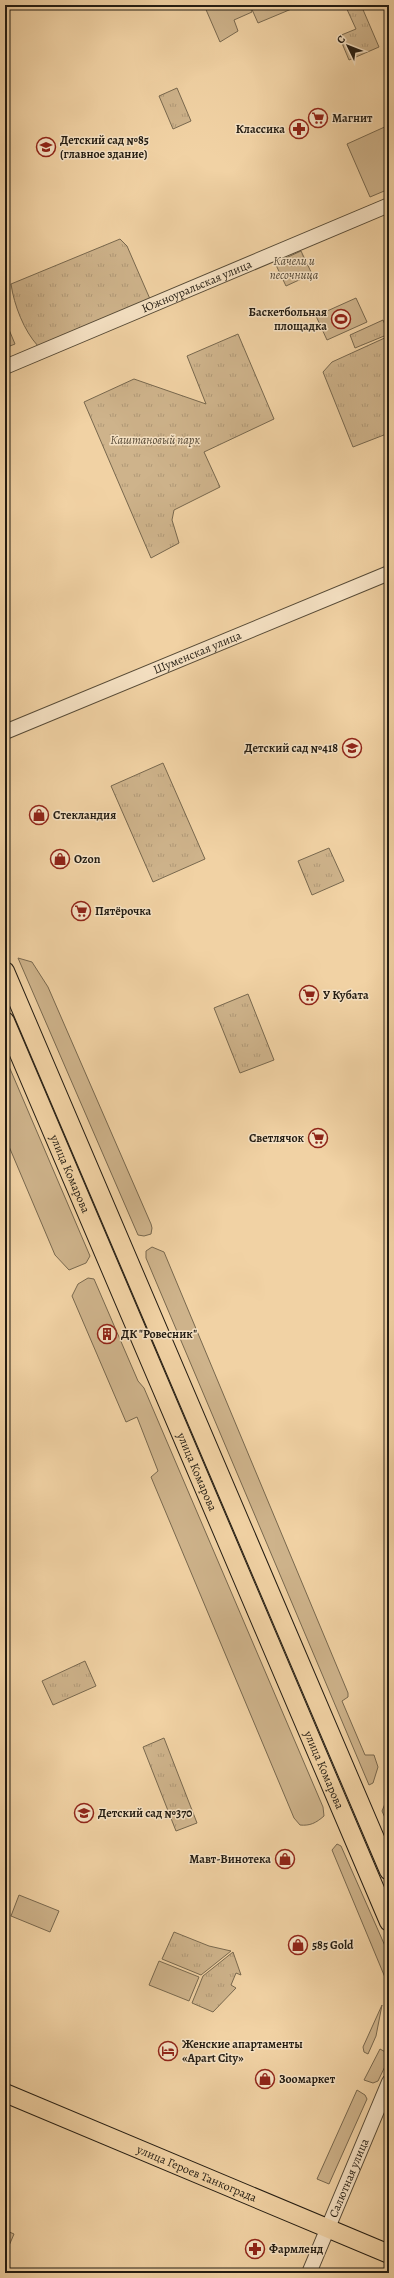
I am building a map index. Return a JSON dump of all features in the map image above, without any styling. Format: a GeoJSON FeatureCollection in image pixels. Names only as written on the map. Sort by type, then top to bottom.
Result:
{"type":"FeatureCollection","features":[{"type":"Feature","properties":{"kind":"main road","name":"улица Комарова"},"geometry":{"type":"LineString","coordinates":[[5,970],[389,1871]]}},
{"type":"Feature","properties":{"kind":"main road","name":"улица Комарова"},"geometry":{"type":"LineString","coordinates":[[5,1021],[389,1922]]}},
{"type":"Feature","properties":{"kind":"main road"},"geometry":{"type":"LineString","coordinates":[[106,1261],[125,1254]]}},
{"type":"Feature","properties":{"kind":"main road","name":"улица Героев Танкограда"},"geometry":{"type":"LineString","coordinates":[[5,2093],[389,2254]]}},
{"type":"Feature","properties":{"kind":"street","name":"Южноуральская улица"},"geometry":{"type":"LineString","coordinates":[[5,367],[389,205]]}},
{"type":"Feature","properties":{"kind":"street","name":"Шуменская улица"},"geometry":{"type":"LineString","coordinates":[[5,732],[389,573]]}},
{"type":"Feature","properties":{"kind":"street","name":"Салютная улица"},"geometry":{"type":"LineString","coordinates":[[309,2273],[389,2082]]}},
{"type":"Feature","properties":{"kind":"green space"},"geometry":{"type":"Polygon","coordinates":[[[204,5],[249,5],[252,12],[234,20],[238,31],[220,42],[204,5]]]}},
{"type":"Feature","properties":{"kind":"green space"},"geometry":{"type":"Polygon","coordinates":[[[250,5],[301,5],[258,23],[250,5]]]}},
{"type":"Feature","properties":{"kind":"green space"},"geometry":{"type":"Polygon","coordinates":[[[345,5],[361,5],[379,47],[349,60],[339,36],[356,29],[345,5]]]}},
{"type":"Feature","properties":{"kind":"green space"},"geometry":{"type":"Polygon","coordinates":[[[177,88],[191,121],[173,129],[159,96],[177,88]]]}},
{"type":"Feature","properties":{"kind":"green space"},"geometry":{"type":"Polygon","coordinates":[[[389,125],[389,189],[370,197],[347,144],[389,125]]]}},
{"type":"Feature","properties":{"kind":"green space"},"geometry":{"type":"Polygon","coordinates":[[[120,239],[127,246],[150,299],[38,346],[28,333],[20,317],[11,284],[120,239]]]}},
{"type":"Feature","properties":{"kind":"green space","name":"Качели и песочница"},"geometry":{"type":"Polygon","coordinates":[[[301,251],[312,274],[286,286],[275,263],[301,251]]]}},
{"type":"Feature","properties":{"kind":"green space","name":"Баскетбольная площадка"},"geometry":{"type":"Polygon","coordinates":[[[356,298],[367,322],[327,340],[316,316],[356,298]]]}},
{"type":"Feature","properties":{"kind":"green space"},"geometry":{"type":"Polygon","coordinates":[[[5,320],[15,344],[5,348],[5,320]]]}},
{"type":"Feature","properties":{"kind":"green space"},"geometry":{"type":"Polygon","coordinates":[[[383,320],[389,334],[355,348],[350,335],[383,320]]]}},
{"type":"Feature","properties":{"kind":"green space","name":"Каштановый парк"},"geometry":{"type":"Polygon","coordinates":[[[238,334],[274,419],[204,452],[220,487],[174,510],[172,520],[179,543],[151,558],[84,402],[134,379],[206,404],[187,356],[238,334]]]}},
{"type":"Feature","properties":{"kind":"green space"},"geometry":{"type":"Polygon","coordinates":[[[389,336],[389,433],[353,447],[323,372],[332,362],[389,336]]]}},
{"type":"Feature","properties":{"kind":"green space"},"geometry":{"type":"Polygon","coordinates":[[[163,763],[205,859],[153,882],[111,786],[163,763]]]}},
{"type":"Feature","properties":{"kind":"green space"},"geometry":{"type":"Polygon","coordinates":[[[329,848],[344,881],[312,895],[298,861],[329,848]]]}},
{"type":"Feature","properties":{"kind":"green space"},"geometry":{"type":"Polygon","coordinates":[[[18,958],[32,962],[48,987],[151,1224],[151,1234],[144,1236],[138,1235],[18,958]]]}},
{"type":"Feature","properties":{"kind":"green space"},"geometry":{"type":"Polygon","coordinates":[[[248,994],[274,1060],[240,1073],[214,1008],[248,994]]]}},
{"type":"Feature","properties":{"kind":"green space"},"geometry":{"type":"Polygon","coordinates":[[[5,1057],[90,1256],[86,1263],[69,1270],[55,1255],[5,1137],[5,1057]]]}},
{"type":"Feature","properties":{"kind":"green space"},"geometry":{"type":"Polygon","coordinates":[[[152,1247],[164,1252],[348,1693],[348,1697],[342,1701],[365,1755],[374,1755],[378,1767],[373,1783],[369,1785],[146,1258],[146,1251],[152,1247]]]}},
{"type":"Feature","properties":{"kind":"green space"},"geometry":{"type":"Polygon","coordinates":[[[88,1278],[94,1279],[138,1381],[144,1388],[323,1807],[324,1816],[313,1824],[300,1825],[294,1818],[151,1477],[158,1471],[137,1417],[126,1422],[72,1296],[78,1284],[88,1278]]]}},
{"type":"Feature","properties":{"kind":"green space"},"geometry":{"type":"Polygon","coordinates":[[[85,1661],[96,1686],[53,1705],[42,1681],[85,1661]]]}},
{"type":"Feature","properties":{"kind":"green space"},"geometry":{"type":"Polygon","coordinates":[[[164,1738],[197,1823],[176,1831],[143,1747],[164,1738]]]}},
{"type":"Feature","properties":{"kind":"green space"},"geometry":{"type":"Polygon","coordinates":[[[389,1794],[389,1827],[382,1811],[389,1794]]]}},
{"type":"Feature","properties":{"kind":"green space"},"geometry":{"type":"Polygon","coordinates":[[[337,1844],[341,1846],[389,1955],[389,1987],[332,1850],[337,1844]]]}},
{"type":"Feature","properties":{"kind":"green space"},"geometry":{"type":"Polygon","coordinates":[[[19,1895],[59,1911],[50,1932],[11,1916],[19,1895]]]}},
{"type":"Feature","properties":{"kind":"green space"},"geometry":{"type":"Polygon","coordinates":[[[174,1932],[209,1946],[231,1951],[201,1975],[162,1959],[174,1932]]]}},
{"type":"Feature","properties":{"kind":"green space"},"geometry":{"type":"Polygon","coordinates":[[[233,1952],[241,1975],[236,1973],[231,1985],[236,1988],[213,2012],[192,2003],[203,1976],[233,1952]]]}},
{"type":"Feature","properties":{"kind":"green space"},"geometry":{"type":"Polygon","coordinates":[[[159,1961],[199,1977],[189,2001],[149,1985],[159,1961]]]}},
{"type":"Feature","properties":{"kind":"green space"},"geometry":{"type":"Polygon","coordinates":[[[382,2005],[376,2036],[368,2054],[364,2052],[363,2047],[382,2005]]]}},
{"type":"Feature","properties":{"kind":"green space"},"geometry":{"type":"Polygon","coordinates":[[[380,2049],[389,2054],[389,2058],[378,2081],[373,2083],[364,2080],[380,2049]]]}},
{"type":"Feature","properties":{"kind":"green space"},"geometry":{"type":"Polygon","coordinates":[[[357,2090],[365,2095],[367,2099],[329,2184],[317,2179],[357,2090]]]}},
{"type":"Feature","properties":{"kind":"green space"},"geometry":{"type":"Polygon","coordinates":[[[5,2230],[14,2234],[5,2255],[5,2230]]]}},
{"type":"Feature","properties":{"kind":"place","name":"Магнит"},"geometry":{"type":"Point","coordinates":[318,118]}},
{"type":"Feature","properties":{"kind":"place","name":"Классика"},"geometry":{"type":"Point","coordinates":[299,129]}},
{"type":"Feature","properties":{"kind":"place","name":"Детский сад №85 (главное здание)"},"geometry":{"type":"Point","coordinates":[46,147]}},
{"type":"Feature","properties":{"kind":"place","name":"Баскетбольная площадка"},"geometry":{"type":"Point","coordinates":[341,319]}},
{"type":"Feature","properties":{"kind":"place","name":"Детский сад №418"},"geometry":{"type":"Point","coordinates":[352,748]}},
{"type":"Feature","properties":{"kind":"place","name":"Стекландия"},"geometry":{"type":"Point","coordinates":[39,815]}},
{"type":"Feature","properties":{"kind":"place","name":"Ozon"},"geometry":{"type":"Point","coordinates":[60,859]}},
{"type":"Feature","properties":{"kind":"place","name":"Пятёрочка"},"geometry":{"type":"Point","coordinates":[81,911]}},
{"type":"Feature","properties":{"kind":"place","name":"У Кубата"},"geometry":{"type":"Point","coordinates":[309,995]}},
{"type":"Feature","properties":{"kind":"place","name":"Светлячок"},"geometry":{"type":"Point","coordinates":[318,1138]}},
{"type":"Feature","properties":{"kind":"place","name":"ДК \"Ровесник\""},"geometry":{"type":"Point","coordinates":[107,1334]}},
{"type":"Feature","properties":{"kind":"place","name":"Детский сад №370"},"geometry":{"type":"Point","coordinates":[84,1813]}},
{"type":"Feature","properties":{"kind":"place","name":"Мавт-Винотека"},"geometry":{"type":"Point","coordinates":[285,1859]}},
{"type":"Feature","properties":{"kind":"place","name":"585 Gold"},"geometry":{"type":"Point","coordinates":[298,1945]}},
{"type":"Feature","properties":{"kind":"place","name":"Женские апартаменты «Apart City»"},"geometry":{"type":"Point","coordinates":[168,2051]}},
{"type":"Feature","properties":{"kind":"place","name":"Зоомаркет"},"geometry":{"type":"Point","coordinates":[265,2079]}},
{"type":"Feature","properties":{"kind":"place","name":"Фармленд"},"geometry":{"type":"Point","coordinates":[255,2249]}}]}
